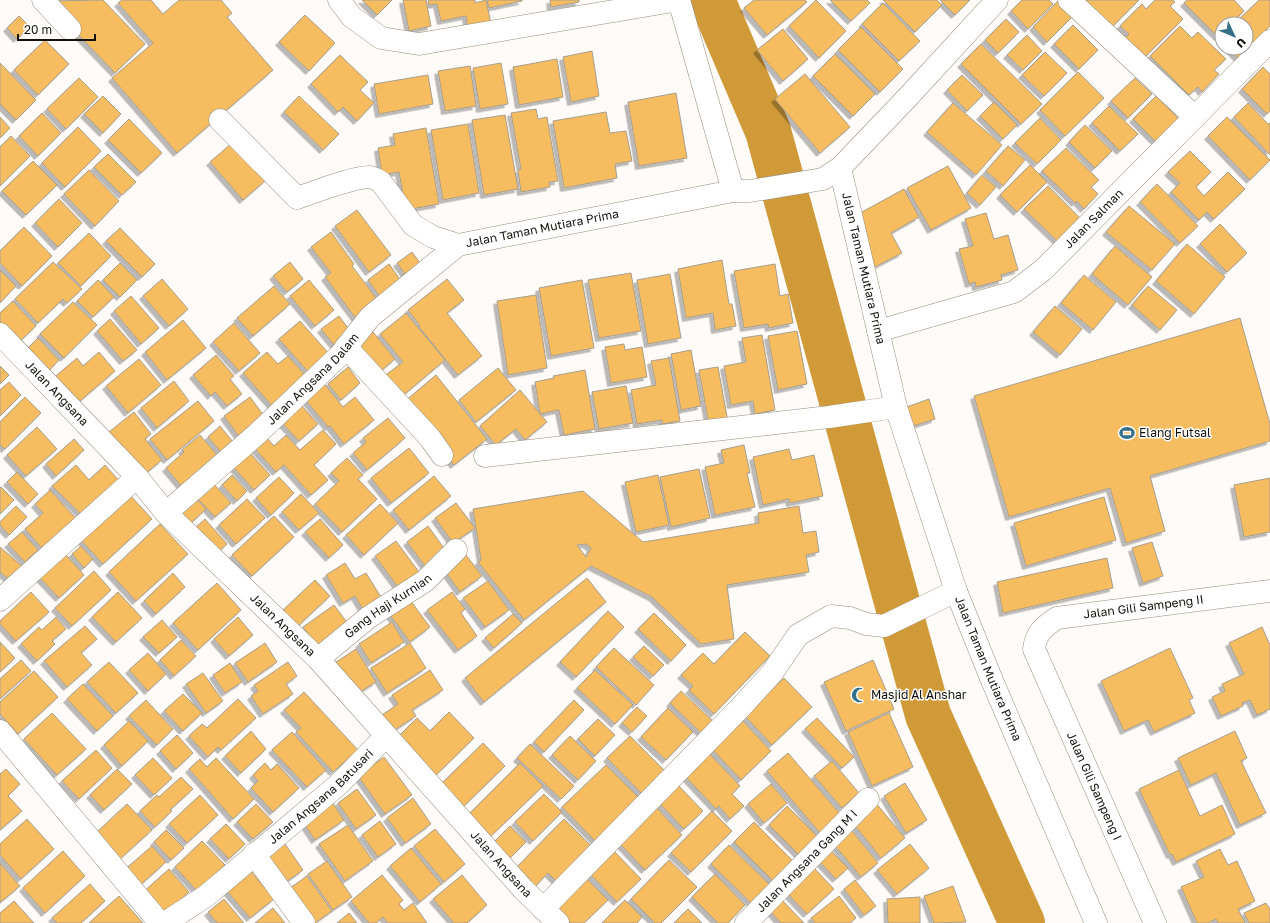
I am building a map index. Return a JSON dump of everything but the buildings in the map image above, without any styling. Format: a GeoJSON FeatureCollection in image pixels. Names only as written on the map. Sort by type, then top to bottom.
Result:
{"type":"FeatureCollection","features":[{"type":"Feature","properties":{"kind":"street"},"geometry":{"type":"LineString","coordinates":[[43,0],[70,29]]}},
{"type":"Feature","properties":{"kind":"street"},"geometry":{"type":"LineString","coordinates":[[339,0],[352,17],[381,38],[419,44],[679,0],[741,191]]}},
{"type":"Feature","properties":{"kind":"street"},"geometry":{"type":"LineString","coordinates":[[831,173],[907,98],[997,0]]}},
{"type":"Feature","properties":{"kind":"street"},"geometry":{"type":"LineString","coordinates":[[1069,0],[1195,117]]}},
{"type":"Feature","properties":{"kind":"street","name":"Jalan Salman"},"geometry":{"type":"LineString","coordinates":[[878,331],[1014,292],[1043,270],[1270,41]]}},
{"type":"Feature","properties":{"kind":"street","name":"Jalan Taman Mutiara Prima"},"geometry":{"type":"LineString","coordinates":[[220,120],[297,198],[350,181],[369,177],[374,178],[381,182],[413,225],[433,237],[458,245],[831,173],[878,331],[896,407],[956,591],[991,678],[1096,923]]}},
{"type":"Feature","properties":{"kind":"street","name":"Jalan Angsana Dalam"},"geometry":{"type":"LineString","coordinates":[[166,513],[257,434],[346,347],[370,317],[458,245]]}},
{"type":"Feature","properties":{"kind":"street","name":"Jalan Angsana"},"geometry":{"type":"LineString","coordinates":[[0,334],[137,477],[166,513],[318,659],[523,890],[551,916]]}},
{"type":"Feature","properties":{"kind":"street"},"geometry":{"type":"LineString","coordinates":[[346,347],[430,438],[442,455]]}},
{"type":"Feature","properties":{"kind":"street"},"geometry":{"type":"LineString","coordinates":[[485,456],[830,417],[896,407]]}},
{"type":"Feature","properties":{"kind":"street"},"geometry":{"type":"LineString","coordinates":[[0,600],[137,477]]}},
{"type":"Feature","properties":{"kind":"street","name":"Gang Haji Kurnian"},"geometry":{"type":"LineString","coordinates":[[318,659],[369,617],[425,580],[456,550]]}},
{"type":"Feature","properties":{"kind":"street"},"geometry":{"type":"LineString","coordinates":[[551,916],[772,673],[798,635],[831,616],[850,618],[866,624],[884,626],[956,591]]}},
{"type":"Feature","properties":{"kind":"street","name":"Jalan Gili Sampeng II"},"geometry":{"type":"LineString","coordinates":[[1034,649],[1036,638],[1043,627],[1057,618],[1270,591]]}},
{"type":"Feature","properties":{"kind":"street","name":"Jalan Gili Sampeng I"},"geometry":{"type":"LineString","coordinates":[[1034,649],[1155,923]]}},
{"type":"Feature","properties":{"kind":"street"},"geometry":{"type":"LineString","coordinates":[[0,731],[160,923]]}},
{"type":"Feature","properties":{"kind":"street","name":"Jalan Angsana Batusari"},"geometry":{"type":"LineString","coordinates":[[165,923],[206,896],[254,854],[339,784],[386,736]]}},
{"type":"Feature","properties":{"kind":"street","name":"Jalan Angsana Gang M I"},"geometry":{"type":"LineString","coordinates":[[746,923],[868,799]]}},
{"type":"Feature","properties":{"kind":"street"},"geometry":{"type":"LineString","coordinates":[[254,854],[304,923]]}},
{"type":"Feature","properties":{"kind":"waterway"},"geometry":{"type":"LineString","coordinates":[[712,0],[768,131],[928,715],[1022,923]]}},
{"type":"Feature","properties":{"kind":"place","name":"Elang Futsal"},"geometry":{"type":"Point","coordinates":[1127,433]}},
{"type":"Feature","properties":{"kind":"place","name":"Masjid Al Anshar"},"geometry":{"type":"Point","coordinates":[859,695]}}]}
